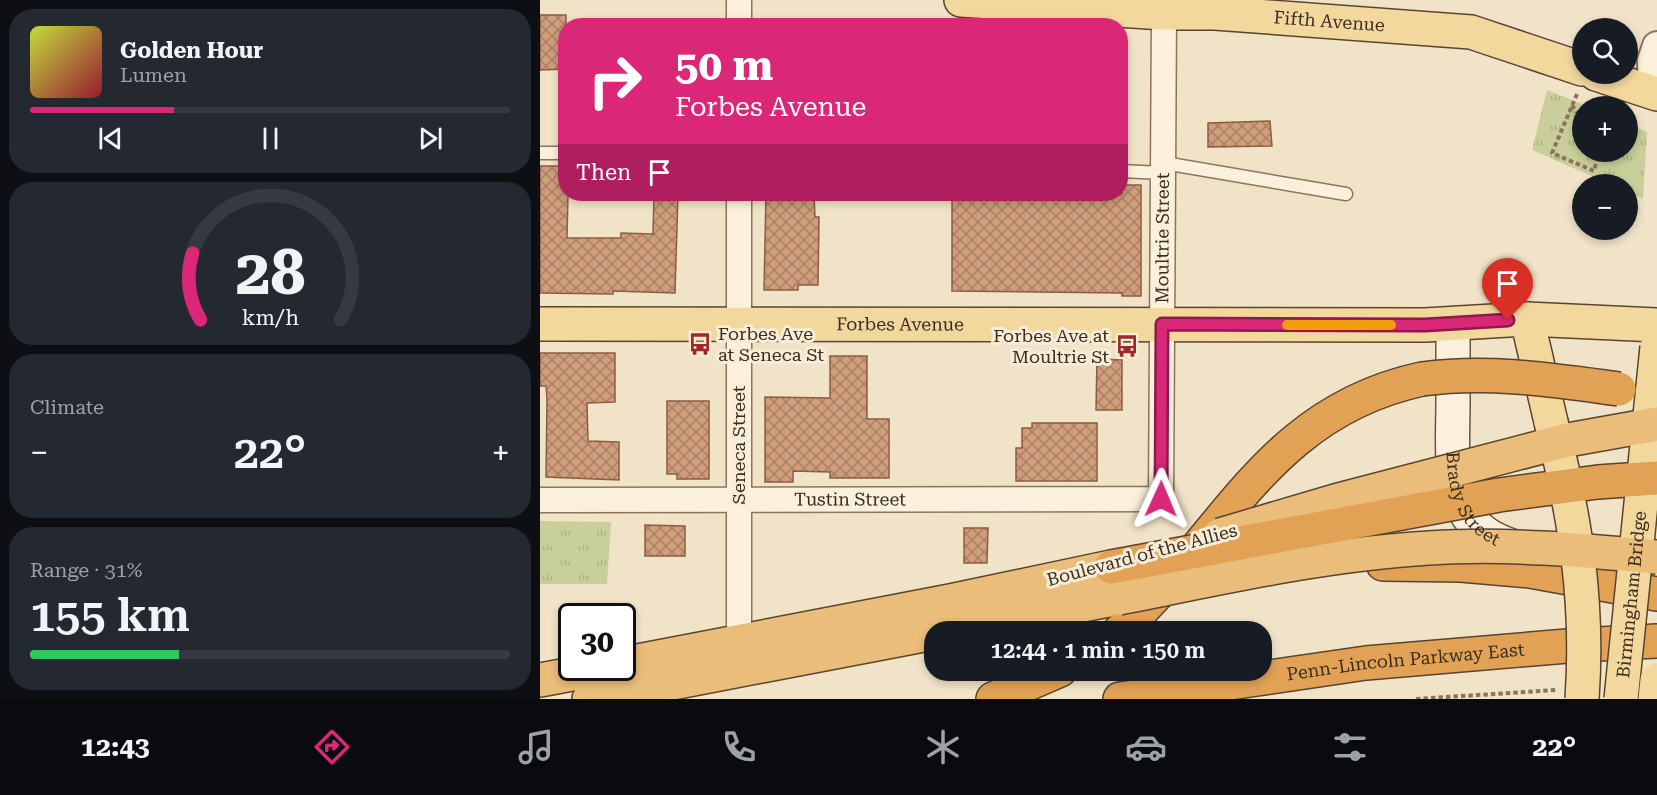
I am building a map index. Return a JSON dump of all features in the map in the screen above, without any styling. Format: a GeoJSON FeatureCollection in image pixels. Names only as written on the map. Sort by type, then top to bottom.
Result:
{"type":"FeatureCollection","features":[{"type":"Feature","properties":{"kind":"highway"},"geometry":{"type":"LineString","coordinates":[[1130,621],[1152,600],[1262,471],[1315,424],[1355,401],[1387,388],[1422,379],[1466,374],[1511,375],[1657,393]]}},
{"type":"Feature","properties":{"kind":"highway","name":"Boulevard of the Allies"},"geometry":{"type":"LineString","coordinates":[[636,661],[950,601],[1111,567],[1390,486],[1568,440],[1657,424]]}},
{"type":"Feature","properties":{"kind":"highway"},"geometry":{"type":"LineString","coordinates":[[1111,567],[1499,495],[1598,482],[1657,478]]}},
{"type":"Feature","properties":{"kind":"highway","name":"Boulevard of the Allies"},"geometry":{"type":"LineString","coordinates":[[999,621],[1282,566],[1391,551],[1472,546],[1554,548],[1657,557]]}},
{"type":"Feature","properties":{"kind":"highway"},"geometry":{"type":"LineString","coordinates":[[1282,566],[1351,564],[1497,567],[1657,594]]}},
{"type":"Feature","properties":{"kind":"highway"},"geometry":{"type":"LineString","coordinates":[[589,699],[924,635]]}},
{"type":"Feature","properties":{"kind":"highway","name":"Penn-Lincoln Parkway East"},"geometry":{"type":"LineString","coordinates":[[1120,699],[1366,663],[1567,645],[1657,641]]}},
{"type":"Feature","properties":{"kind":"highway"},"geometry":{"type":"LineString","coordinates":[[540,680],[558,677]]}},
{"type":"Feature","properties":{"kind":"highway"},"geometry":{"type":"LineString","coordinates":[[993,699],[1035,681]]}},
{"type":"Feature","properties":{"kind":"main road","name":"Fifth Avenue"},"geometry":{"type":"LineString","coordinates":[[961,0],[1164,13],[1216,7],[1470,32],[1572,71]]}},
{"type":"Feature","properties":{"kind":"main road","name":"Fifth Avenue"},"geometry":{"type":"LineString","coordinates":[[1608,84],[1656,101]]}},
{"type":"Feature","properties":{"kind":"main road","name":"Forbes Avenue"},"geometry":{"type":"LineString","coordinates":[[540,324],[1453,325],[1527,319],[1657,325]]}},
{"type":"Feature","properties":{"kind":"main road"},"geometry":{"type":"LineString","coordinates":[[1527,319],[1570,500],[1580,561],[1585,625],[1573,694]]}},
{"type":"Feature","properties":{"kind":"main road","name":"Brady Street"},"geometry":{"type":"LineString","coordinates":[[1453,325],[1455,469],[1457,487],[1469,517],[1491,537],[1521,549],[1627,560],[1657,569]]}},
{"type":"Feature","properties":{"kind":"main road","name":"Birmingham Bridge"},"geometry":{"type":"LineString","coordinates":[[1622,699],[1657,346]]}},
{"type":"Feature","properties":{"kind":"main road","name":"Birmingham Bridge"},"geometry":{"type":"LineString","coordinates":[[1655,699],[1657,680]]}},
{"type":"Feature","properties":{"kind":"street"},"geometry":{"type":"LineString","coordinates":[[739,0],[739,18]]}},
{"type":"Feature","properties":{"kind":"street","name":"Moultrie Street"},"geometry":{"type":"LineString","coordinates":[[1161,499],[1164,13]]}},
{"type":"Feature","properties":{"kind":"street"},"geometry":{"type":"LineString","coordinates":[[1656,101],[1652,61],[1657,46]]}},
{"type":"Feature","properties":{"kind":"street","name":"Seneca Street"},"geometry":{"type":"LineString","coordinates":[[739,201],[739,625]]}},
{"type":"Feature","properties":{"kind":"street","name":"Tustin Street"},"geometry":{"type":"LineString","coordinates":[[540,500],[1161,499]]}},
{"type":"Feature","properties":{"kind":"lane"},"geometry":{"type":"LineString","coordinates":[[540,153],[558,153]]}},
{"type":"Feature","properties":{"kind":"lane"},"geometry":{"type":"LineString","coordinates":[[1128,170],[1163,168],[1346,194]]}},
{"type":"Feature","properties":{"kind":"path"},"geometry":{"type":"LineString","coordinates":[[1572,105],[1552,153],[1572,162]]}},
{"type":"Feature","properties":{"kind":"path"},"geometry":{"type":"LineString","coordinates":[[1573,162],[1594,171],[1596,162]]}},
{"type":"Feature","properties":{"kind":"path"},"geometry":{"type":"LineString","coordinates":[[1416,699],[1573,694]]}},
{"type":"Feature","properties":{"kind":"green space"},"geometry":{"type":"Polygon","coordinates":[[[1547,90],[1572,100],[1572,162],[1638,162],[1638,128],[1647,132],[1643,199],[1638,197],[1638,174],[1587,174],[1532,150],[1547,90]]]}},
{"type":"Feature","properties":{"kind":"green space"},"geometry":{"type":"Polygon","coordinates":[[[540,521],[611,522],[607,584],[540,584],[540,521]]]}},
{"type":"Feature","properties":{"kind":"building"},"geometry":{"type":"Polygon","coordinates":[[[540,15],[566,15],[566,18],[558,18],[558,69],[540,70],[540,15]]]}},
{"type":"Feature","properties":{"kind":"building"},"geometry":{"type":"Polygon","coordinates":[[[1270,121],[1272,146],[1208,147],[1208,123],[1270,121]]]}},
{"type":"Feature","properties":{"kind":"building"},"geometry":{"type":"Polygon","coordinates":[[[540,166],[558,166],[558,201],[568,201],[567,238],[621,238],[621,233],[653,234],[654,201],[678,201],[675,293],[613,291],[613,294],[540,293],[540,166]]]}},
{"type":"Feature","properties":{"kind":"building"},"geometry":{"type":"Polygon","coordinates":[[[1128,185],[1141,185],[1141,296],[1122,296],[1122,293],[952,291],[952,201],[1128,201],[1128,185]]]}},
{"type":"Feature","properties":{"kind":"building"},"geometry":{"type":"Polygon","coordinates":[[[766,201],[814,201],[815,217],[819,217],[818,285],[798,285],[798,290],[764,290],[766,201]]]}},
{"type":"Feature","properties":{"kind":"building"},"geometry":{"type":"Polygon","coordinates":[[[540,353],[615,353],[615,402],[587,403],[588,441],[619,442],[619,480],[546,477],[547,399],[546,386],[540,386],[540,353]]]}},
{"type":"Feature","properties":{"kind":"building"},"geometry":{"type":"Polygon","coordinates":[[[830,356],[867,356],[867,419],[889,419],[889,478],[830,478],[830,472],[793,471],[793,482],[765,482],[765,397],[830,398],[830,356]]]}},
{"type":"Feature","properties":{"kind":"building"},"geometry":{"type":"Polygon","coordinates":[[[1097,359],[1122,360],[1122,410],[1096,410],[1097,359]]]}},
{"type":"Feature","properties":{"kind":"building"},"geometry":{"type":"Polygon","coordinates":[[[667,401],[709,401],[709,479],[677,479],[677,474],[667,474],[667,401]]]}},
{"type":"Feature","properties":{"kind":"building"},"geometry":{"type":"Polygon","coordinates":[[[1032,423],[1097,423],[1097,481],[1016,481],[1016,448],[1022,448],[1022,428],[1032,428],[1032,423]]]}},
{"type":"Feature","properties":{"kind":"building"},"geometry":{"type":"Polygon","coordinates":[[[645,525],[685,526],[685,556],[645,556],[645,525]]]}},
{"type":"Feature","properties":{"kind":"building"},"geometry":{"type":"Polygon","coordinates":[[[964,528],[988,528],[987,563],[964,563],[964,528]]]}},
{"type":"Feature","properties":{"kind":"slow traffic"},"geometry":{"type":"LineString","coordinates":[[1287,325],[1391,325]]}},
{"type":"Feature","properties":{"kind":"place","name":"Forbes Ave at Seneca St"},"geometry":{"type":"Point","coordinates":[700,344]}},
{"type":"Feature","properties":{"kind":"place","name":"Forbes Ave at Moultrie St"},"geometry":{"type":"Point","coordinates":[1127,346]}},
{"type":"Feature","properties":{"kind":"route"},"geometry":{"type":"LineString","coordinates":[[1161,499],[1162,324],[1453,325],[1508,320]]}}]}
